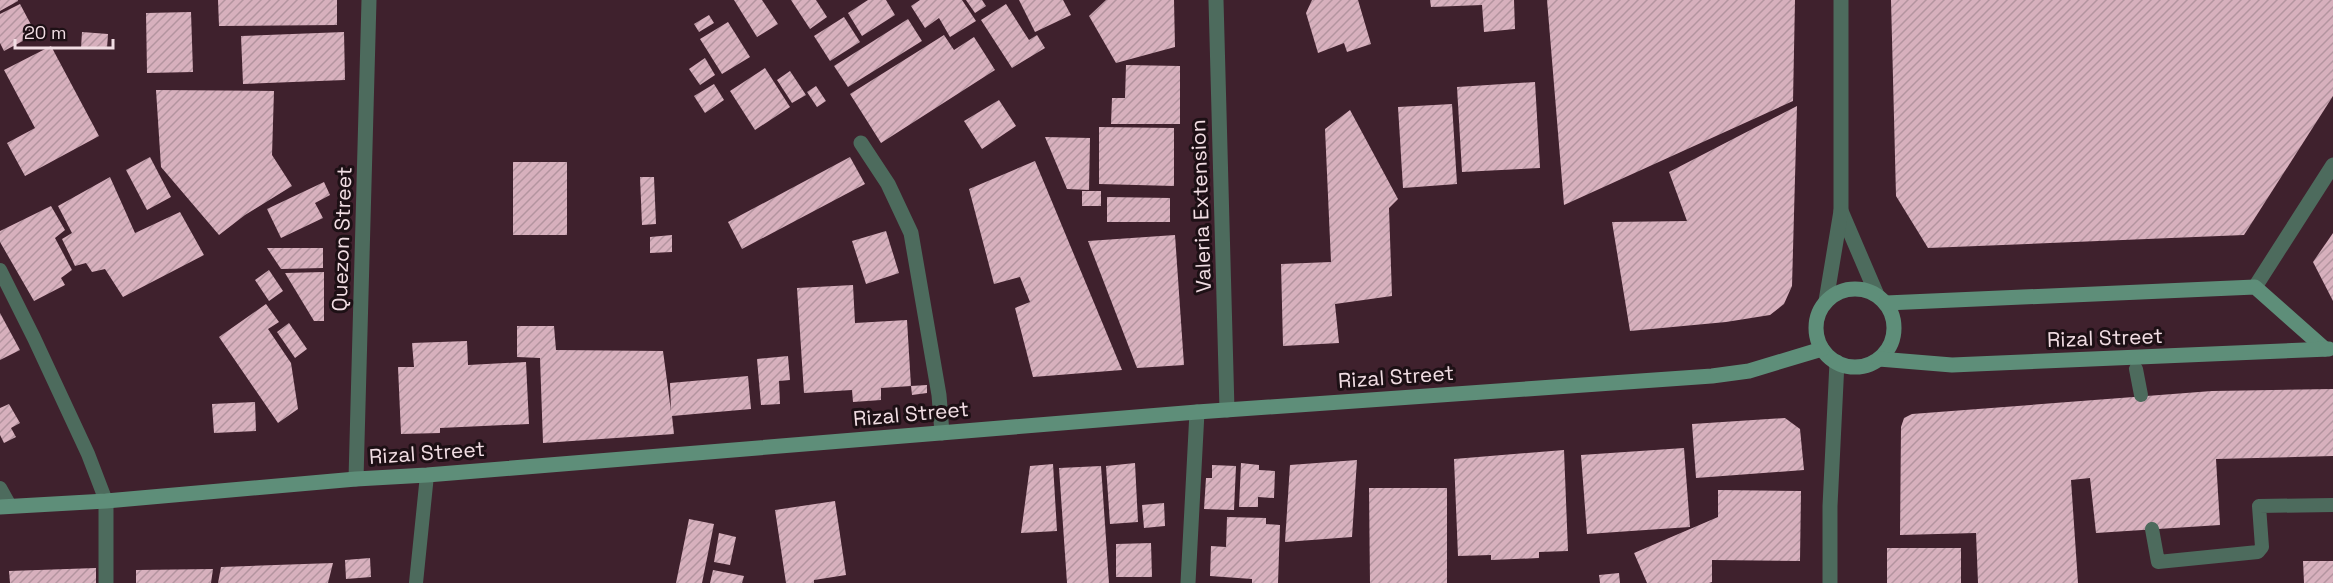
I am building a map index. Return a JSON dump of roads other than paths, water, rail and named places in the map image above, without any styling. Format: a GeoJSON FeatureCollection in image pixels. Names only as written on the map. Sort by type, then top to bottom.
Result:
{"type":"FeatureCollection","features":[{"type":"Feature","properties":{"kind":"main road","name":"Rizal Street"},"geometry":{"type":"LineString","coordinates":[[1881,299],[2255,287]]}},
{"type":"Feature","properties":{"kind":"main road"},"geometry":{"type":"LineString","coordinates":[[2255,287],[2329,349]]}},
{"type":"Feature","properties":{"kind":"main road"},"geometry":{"type":"LineString","coordinates":[[1845,290],[1867,290],[1881,299],[1895,324],[1892,344],[1879,359],[1857,367],[1837,363],[1822,350],[1817,338],[1816,324],[1819,312],[1826,301],[1845,290]]}},
{"type":"Feature","properties":{"kind":"main road","name":"Rizal Street"},"geometry":{"type":"LineString","coordinates":[[1879,359],[1952,365],[2329,349]]}},
{"type":"Feature","properties":{"kind":"main road","name":"Rizal Street"},"geometry":{"type":"LineString","coordinates":[[5,507],[106,501],[1197,412],[1712,375],[1749,371],[1822,350]]}},
{"type":"Feature","properties":{"kind":"street","name":"Quezon Street"},"geometry":{"type":"LineString","coordinates":[[356,479],[369,0]]}},
{"type":"Feature","properties":{"kind":"street","name":"Valeria Extension"},"geometry":{"type":"LineString","coordinates":[[1216,0],[1227,410]]}},
{"type":"Feature","properties":{"kind":"street"},"geometry":{"type":"LineString","coordinates":[[1826,301],[1841,211],[1841,0]]}},
{"type":"Feature","properties":{"kind":"street"},"geometry":{"type":"LineString","coordinates":[[861,143],[888,184],[911,233],[939,395],[942,432]]}},
{"type":"Feature","properties":{"kind":"street"},"geometry":{"type":"LineString","coordinates":[[2255,287],[2333,165]]}},
{"type":"Feature","properties":{"kind":"street"},"geometry":{"type":"LineString","coordinates":[[1841,211],[1881,299]]}},
{"type":"Feature","properties":{"kind":"street"},"geometry":{"type":"LineString","coordinates":[[1830,583],[1830,506],[1837,363]]}},
{"type":"Feature","properties":{"kind":"street"},"geometry":{"type":"LineString","coordinates":[[1188,583],[1197,412]]}},
{"type":"Feature","properties":{"kind":"street"},"geometry":{"type":"LineString","coordinates":[[106,501],[106,583]]}},
{"type":"Feature","properties":{"kind":"lane"},"geometry":{"type":"LineString","coordinates":[[0,270],[88,454],[106,501]]}},
{"type":"Feature","properties":{"kind":"lane"},"geometry":{"type":"LineString","coordinates":[[2136,369],[2141,395]]}},
{"type":"Feature","properties":{"kind":"lane"},"geometry":{"type":"LineString","coordinates":[[416,583],[427,475]]}},
{"type":"Feature","properties":{"kind":"lane"},"geometry":{"type":"LineString","coordinates":[[0,488],[5,507]]}},
{"type":"Feature","properties":{"kind":"lane"},"geometry":{"type":"LineString","coordinates":[[2152,529],[2158,562],[2258,552],[2262,547],[2259,506],[2333,505]]}}]}
